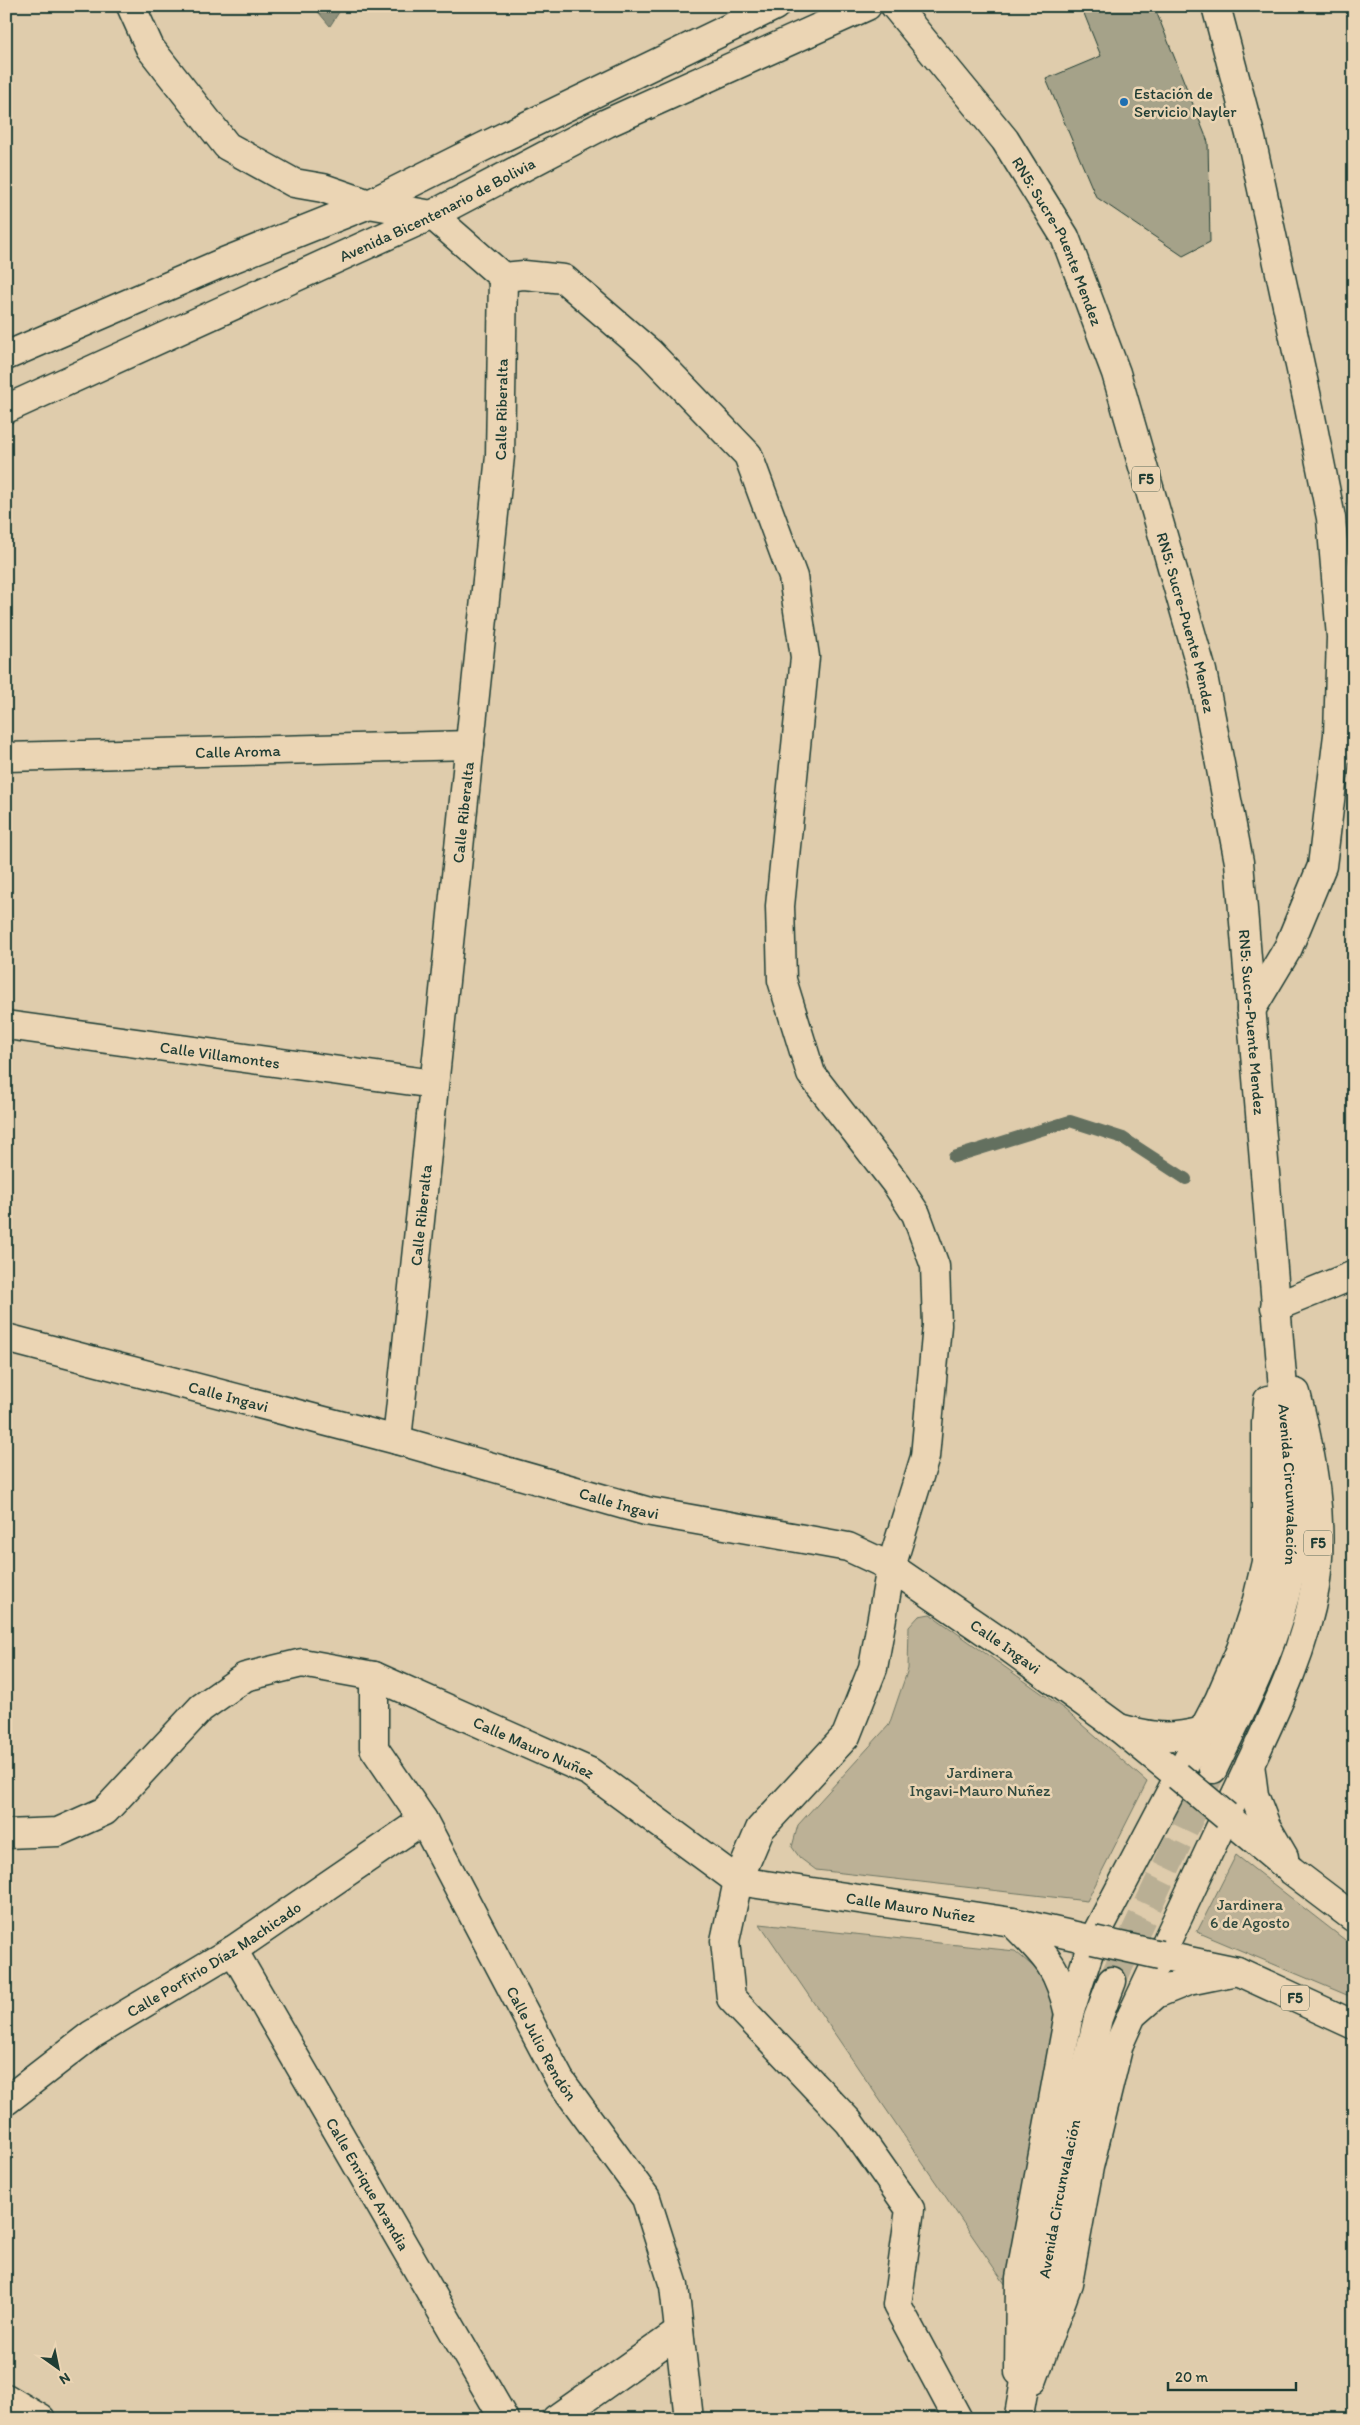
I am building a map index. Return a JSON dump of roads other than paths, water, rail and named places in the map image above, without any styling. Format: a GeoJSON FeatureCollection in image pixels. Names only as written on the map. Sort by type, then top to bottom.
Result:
{"type":"FeatureCollection","features":[{"type":"Feature","properties":{"kind":"main road"},"geometry":{"type":"LineString","coordinates":[[131,6],[150,48],[227,146],[294,183],[323,188],[369,204],[432,215],[503,277],[524,275],[564,279],[649,352],[748,455],[793,577],[805,657],[780,906],[782,980],[811,1074],[912,1207],[935,1266],[936,1326],[925,1457],[891,1567],[873,1668],[846,1736],[760,1829],[738,1882],[725,1941],[731,1998],[849,2122],[910,2209],[897,2305],[958,2419]]}},
{"type":"Feature","properties":{"kind":"main road","name":"Avenida Bicentenario de Bolivia"},"geometry":{"type":"LineString","coordinates":[[6,356],[224,262],[369,204],[491,142],[775,6]]}},
{"type":"Feature","properties":{"kind":"main road","name":"Avenida Bicentenario de Bolivia"},"geometry":{"type":"LineString","coordinates":[[6,409],[432,215],[607,124],[867,6]]}},
{"type":"Feature","properties":{"kind":"main road","name":"RN5: Sucre-Puente Mendez"},"geometry":{"type":"LineString","coordinates":[[895,6],[1005,140],[1065,237],[1116,373],[1202,672],[1239,862],[1276,1310]]}},
{"type":"Feature","properties":{"kind":"main road"},"geometry":{"type":"LineString","coordinates":[[1216,6],[1251,138],[1311,416],[1331,518],[1341,637],[1338,735],[1322,866],[1288,948],[1251,1010]]}},
{"type":"Feature","properties":{"kind":"main road","name":"Calle Riberalta"},"geometry":{"type":"LineString","coordinates":[[398,1440],[500,456],[503,277]]}},
{"type":"Feature","properties":{"kind":"main road","name":"Calle Aroma"},"geometry":{"type":"LineString","coordinates":[[6,757],[470,745]]}},
{"type":"Feature","properties":{"kind":"main road","name":"Calle Villamontes"},"geometry":{"type":"LineString","coordinates":[[6,1025],[434,1084]]}},
{"type":"Feature","properties":{"kind":"main road"},"geometry":{"type":"LineString","coordinates":[[1276,1310],[1354,1275]]}},
{"type":"Feature","properties":{"kind":"main road","name":"F5"},"geometry":{"type":"LineString","coordinates":[[1276,1310],[1266,1423],[1266,1562],[1241,1649],[1220,1700],[1178,1776],[1093,1940],[1237,1971],[1354,2025]]}},
{"type":"Feature","properties":{"kind":"main road","name":"F5"},"geometry":{"type":"LineString","coordinates":[[1160,1955],[1269,1727],[1298,1654],[1315,1588],[1318,1554],[1318,1513],[1302,1415],[1276,1310]]}},
{"type":"Feature","properties":{"kind":"main road","name":"Avenida Circunvalación"},"geometry":{"type":"LineString","coordinates":[[1213,1769],[1250,1692],[1277,1626],[1289,1576],[1293,1508],[1276,1310]]}},
{"type":"Feature","properties":{"kind":"main road","name":"Calle Ingavi"},"geometry":{"type":"LineString","coordinates":[[6,1338],[398,1440],[646,1511],[848,1546],[891,1567],[1008,1647],[1119,1728],[1292,1871],[1354,1918]]}},
{"type":"Feature","properties":{"kind":"main road","name":"Calle Mauro Nuñez"},"geometry":{"type":"LineString","coordinates":[[6,1834],[58,1832],[104,1811],[201,1708],[245,1677],[302,1663],[374,1676],[590,1772],[738,1882],[1012,1922],[1093,1940]]}},
{"type":"Feature","properties":{"kind":"main road","name":"Calle Julio Rendón"},"geometry":{"type":"LineString","coordinates":[[374,1676],[374,1748],[424,1820],[560,2080],[646,2198],[674,2286],[689,2419]]}},
{"type":"Feature","properties":{"kind":"main road"},"geometry":{"type":"LineString","coordinates":[[1119,1728],[1154,1737],[1169,1738],[1203,1730]]}},
{"type":"Feature","properties":{"kind":"main road"},"geometry":{"type":"LineString","coordinates":[[1250,1764],[1254,1795],[1266,1826],[1292,1871]]}},
{"type":"Feature","properties":{"kind":"main road","name":"Calle Porfirio Díaz Machicado"},"geometry":{"type":"LineString","coordinates":[[6,2101],[91,2035],[233,1950],[424,1820]]}},
{"type":"Feature","properties":{"kind":"main road"},"geometry":{"type":"LineString","coordinates":[[1012,1922],[1047,1956],[1062,1984],[1069,2014]]}},
{"type":"Feature","properties":{"kind":"main road"},"geometry":{"type":"LineString","coordinates":[[1019,2417],[1020,2278],[1069,2014],[1093,1940]]}},
{"type":"Feature","properties":{"kind":"main road","name":"Calle Enrique Arandia"},"geometry":{"type":"LineString","coordinates":[[233,1950],[504,2419]]}},
{"type":"Feature","properties":{"kind":"main road"},"geometry":{"type":"LineString","coordinates":[[1019,2417],[1068,2283],[1089,2167],[1119,2044],[1160,1955]]}},
{"type":"Feature","properties":{"kind":"main road"},"geometry":{"type":"LineString","coordinates":[[1132,2015],[1156,1994],[1188,1981],[1237,1971]]}},
{"type":"Feature","properties":{"kind":"main road","name":"Avenida Circunvalación"},"geometry":{"type":"LineString","coordinates":[[1019,2417],[1060,2184],[1098,2018],[1112,1981]]}},
{"type":"Feature","properties":{"kind":"main road"},"geometry":{"type":"LineString","coordinates":[[556,2419],[679,2332]]}},
{"type":"Feature","properties":{"kind":"main road"},"geometry":{"type":"LineString","coordinates":[[6,2398],[40,2419]]}},
{"type":"Feature","properties":{"kind":"waterway"},"geometry":{"type":"LineString","coordinates":[[954,1157],[1070,1121],[1123,1138],[1186,1179]]}},
{"type":"Feature","properties":{"kind":"tunnel"},"geometry":{"type":"LineString","coordinates":[[1112,1981],[1210,1775]]}},
{"type":"Feature","properties":{"kind":"place","name":"Estación de Servicio Nayler"},"geometry":{"type":"Point","coordinates":[1124,102]}},
{"type":"Feature","properties":{"kind":"park label","name":"Jardinera Ingavi-Mauro Nuñez"},"geometry":{"type":"Point","coordinates":[980,1781]}},
{"type":"Feature","properties":{"kind":"park label","name":"Jardinera 6 de Agosto"},"geometry":{"type":"Point","coordinates":[1250,1913]}}]}
